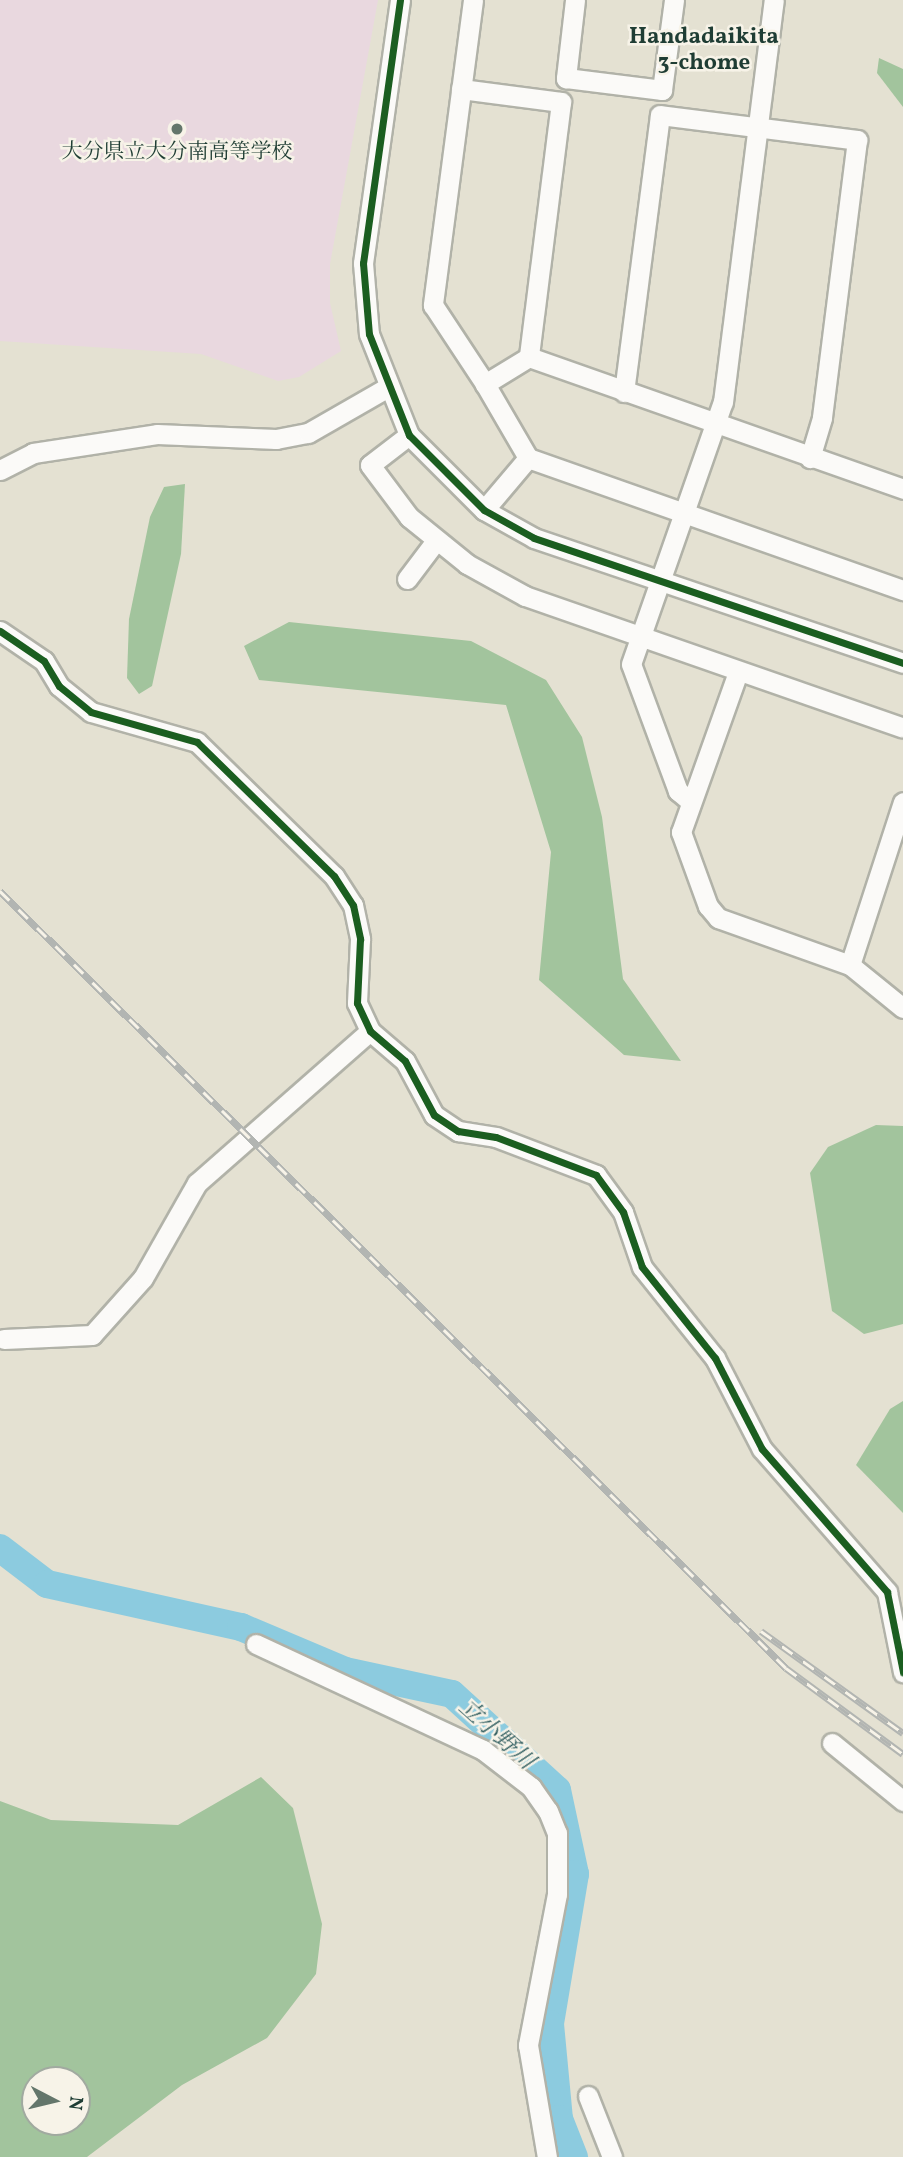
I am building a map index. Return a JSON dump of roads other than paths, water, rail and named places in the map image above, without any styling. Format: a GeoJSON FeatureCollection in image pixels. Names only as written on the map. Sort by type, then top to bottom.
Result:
{"type":"FeatureCollection","features":[{"type":"Feature","properties":{"kind":"street"},"geometry":{"type":"LineString","coordinates":[[400,0],[363,263],[369,334],[409,435],[484,510],[534,538],[659,577],[903,663]]}},
{"type":"Feature","properties":{"kind":"street"},"geometry":{"type":"LineString","coordinates":[[473,0],[433,305],[485,384],[528,458],[903,590]]}},
{"type":"Feature","properties":{"kind":"street"},"geometry":{"type":"LineString","coordinates":[[575,0],[566,78],[662,90],[674,0]]}},
{"type":"Feature","properties":{"kind":"street"},"geometry":{"type":"LineString","coordinates":[[690,801],[678,792],[631,664],[643,635],[659,577],[716,425],[774,0]]}},
{"type":"Feature","properties":{"kind":"street"},"geometry":{"type":"LineString","coordinates":[[461,89],[561,102],[529,357]]}},
{"type":"Feature","properties":{"kind":"street"},"geometry":{"type":"LineString","coordinates":[[624,392],[660,115],[857,140],[822,418],[810,458]]}},
{"type":"Feature","properties":{"kind":"street"},"geometry":{"type":"LineString","coordinates":[[485,384],[529,357]]}},
{"type":"Feature","properties":{"kind":"street"},"geometry":{"type":"LineString","coordinates":[[529,357],[903,489]]}},
{"type":"Feature","properties":{"kind":"street"},"geometry":{"type":"LineString","coordinates":[[0,470],[33,453],[157,434],[276,439],[308,433],[388,387]]}},
{"type":"Feature","properties":{"kind":"street"},"geometry":{"type":"LineString","coordinates":[[409,435],[370,465],[435,542],[525,596],[903,728]]}},
{"type":"Feature","properties":{"kind":"street"},"geometry":{"type":"LineString","coordinates":[[484,510],[528,458]]}},
{"type":"Feature","properties":{"kind":"street"},"geometry":{"type":"LineString","coordinates":[[407,579],[435,542]]}},
{"type":"Feature","properties":{"kind":"street"},"geometry":{"type":"LineString","coordinates":[[0,631],[44,661],[59,686],[91,712],[197,742],[307,845],[353,905],[360,939],[357,1003],[370,1031],[405,1061],[434,1115],[458,1131],[531,1148],[596,1175],[623,1212],[642,1267],[715,1357],[762,1449],[887,1591],[903,1672]]}},
{"type":"Feature","properties":{"kind":"street"},"geometry":{"type":"LineString","coordinates":[[738,672],[681,832],[708,906],[718,918],[850,965],[903,1007]]}},
{"type":"Feature","properties":{"kind":"street"},"geometry":{"type":"LineString","coordinates":[[850,965],[903,802]]}},
{"type":"Feature","properties":{"kind":"street"},"geometry":{"type":"LineString","coordinates":[[4,1339],[92,1335],[143,1278],[197,1183],[370,1031]]}},
{"type":"Feature","properties":{"kind":"street"},"geometry":{"type":"LineString","coordinates":[[256,1644],[483,1750],[531,1787],[548,1811],[557,1833],[558,1894],[528,2045],[547,2157]]}},
{"type":"Feature","properties":{"kind":"street"},"geometry":{"type":"LineString","coordinates":[[832,1744],[903,1801]]}},
{"type":"Feature","properties":{"kind":"street"},"geometry":{"type":"LineString","coordinates":[[588,2096],[612,2157]]}},
{"type":"Feature","properties":{"kind":"waterway","name":"立小野川"},"geometry":{"type":"LineString","coordinates":[[0,1548],[47,1584],[241,1627],[345,1671],[452,1694],[557,1790],[575,1874],[550,2024],[559,2119],[574,2157]]}},
{"type":"Feature","properties":{"kind":"railway"},"geometry":{"type":"LineString","coordinates":[[0,891],[786,1668],[903,1754]]}},
{"type":"Feature","properties":{"kind":"railway"},"geometry":{"type":"LineString","coordinates":[[761,1631],[903,1733]]}},
{"type":"Feature","properties":{"kind":"place","name":"大分県立大分南高等学校"},"geometry":{"type":"Point","coordinates":[177,129]}},
{"type":"Feature","properties":{"kind":"district","name":"Handadaikita 3-chome"},"geometry":{"type":"Point","coordinates":[704,50]}}]}
